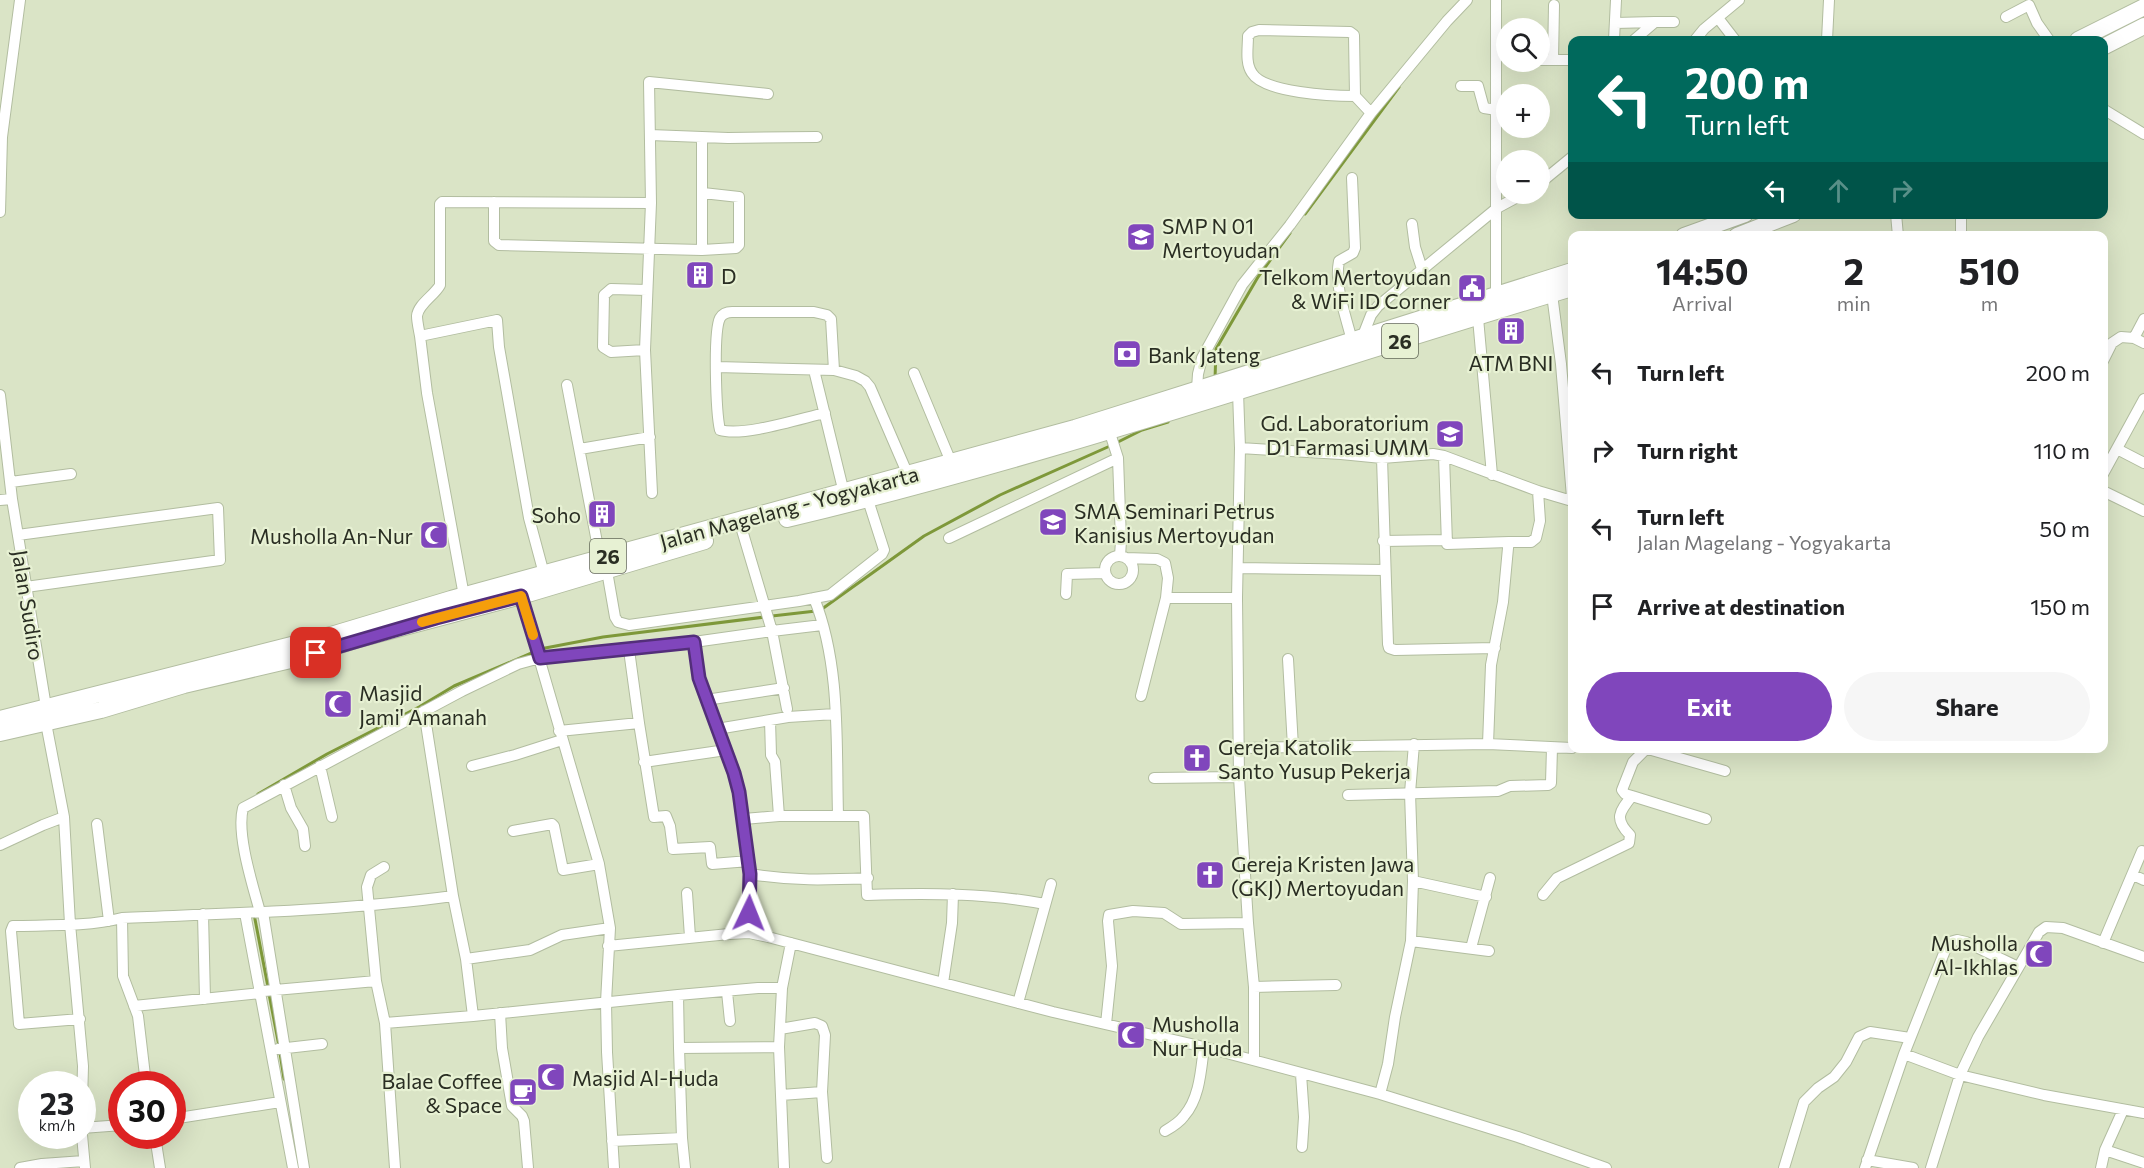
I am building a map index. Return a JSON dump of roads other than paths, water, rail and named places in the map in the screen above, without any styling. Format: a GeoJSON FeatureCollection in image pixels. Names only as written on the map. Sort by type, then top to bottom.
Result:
{"type":"FeatureCollection","features":[{"type":"Feature","properties":{"kind":"highway"},"geometry":{"type":"LineString","coordinates":[[2086,36],[2144,7]]}},
{"type":"Feature","properties":{"kind":"highway"},"geometry":{"type":"LineString","coordinates":[[2108,44],[2144,26]]}},
{"type":"Feature","properties":{"kind":"highway"},"geometry":{"type":"LineString","coordinates":[[1698,231],[1731,219]]}},
{"type":"Feature","properties":{"kind":"highway"},"geometry":{"type":"LineString","coordinates":[[1750,231],[1780,219]]}},
{"type":"Feature","properties":{"kind":"highway","name":"Jalan Magelang - Yogyakarta"},"geometry":{"type":"LineString","coordinates":[[0,719],[101,710],[184,685],[295,659],[380,633],[521,596],[604,565],[951,462],[1076,433],[1111,433],[1200,395],[1214,384],[1568,272]]}},
{"type":"Feature","properties":{"kind":"highway","name":"Jalan Magelang - Yogyakarta"},"geometry":{"type":"LineString","coordinates":[[0,733],[46,715],[544,574],[604,565],[868,500],[1076,433],[1169,400],[1233,393],[1568,289]]}},
{"type":"Feature","properties":{"kind":"street"},"geometry":{"type":"LineString","coordinates":[[0,212],[2,137],[20,0]]}},
{"type":"Feature","properties":{"kind":"street"},"geometry":{"type":"LineString","coordinates":[[1200,395],[1198,374],[1202,358],[1242,285],[1290,225],[1371,113],[1467,0]]}},
{"type":"Feature","properties":{"kind":"street"},"geometry":{"type":"LineString","coordinates":[[1496,0],[1498,18]]}},
{"type":"Feature","properties":{"kind":"street"},"geometry":{"type":"LineString","coordinates":[[1614,36],[1616,0]]}},
{"type":"Feature","properties":{"kind":"street"},"geometry":{"type":"LineString","coordinates":[[1699,36],[1739,0]]}},
{"type":"Feature","properties":{"kind":"street"},"geometry":{"type":"LineString","coordinates":[[1827,36],[1829,0]]}},
{"type":"Feature","properties":{"kind":"street"},"geometry":{"type":"LineString","coordinates":[[2006,17],[2034,3],[2037,22],[2046,36]]}},
{"type":"Feature","properties":{"kind":"street"},"geometry":{"type":"LineString","coordinates":[[1554,5],[1552,60],[1568,60]]}},
{"type":"Feature","properties":{"kind":"street"},"geometry":{"type":"LineString","coordinates":[[1718,18],[1732,36]]}},
{"type":"Feature","properties":{"kind":"street"},"geometry":{"type":"LineString","coordinates":[[1639,36],[1655,22]]}},
{"type":"Feature","properties":{"kind":"street"},"geometry":{"type":"LineString","coordinates":[[1615,23],[1674,22]]}},
{"type":"Feature","properties":{"kind":"street"},"geometry":{"type":"LineString","coordinates":[[1355,96],[1320,96],[1286,90],[1255,78],[1250,70],[1248,36],[1259,30],[1350,32],[1354,35],[1355,96],[1371,113]]}},
{"type":"Feature","properties":{"kind":"street"},"geometry":{"type":"LineString","coordinates":[[652,494],[645,350],[651,203],[650,81],[730,92],[768,94]]}},
{"type":"Feature","properties":{"kind":"street"},"geometry":{"type":"LineString","coordinates":[[1461,86],[1478,86],[1484,108],[1496,110]]}},
{"type":"Feature","properties":{"kind":"street"},"geometry":{"type":"LineString","coordinates":[[2108,112],[2144,134]]}},
{"type":"Feature","properties":{"kind":"street"},"geometry":{"type":"LineString","coordinates":[[650,135],[817,137]]}},
{"type":"Feature","properties":{"kind":"street"},"geometry":{"type":"LineString","coordinates":[[702,137],[702,250]]}},
{"type":"Feature","properties":{"kind":"street"},"geometry":{"type":"LineString","coordinates":[[1496,296],[1497,138]]}},
{"type":"Feature","properties":{"kind":"street"},"geometry":{"type":"LineString","coordinates":[[1550,175],[1568,160]]}},
{"type":"Feature","properties":{"kind":"street"},"geometry":{"type":"LineString","coordinates":[[1352,178],[1355,248],[1353,253],[1339,261],[1338,282],[1357,340]]}},
{"type":"Feature","properties":{"kind":"street"},"geometry":{"type":"LineString","coordinates":[[494,202],[494,241],[499,245],[702,250],[736,248],[739,245],[739,197],[703,193]]}},
{"type":"Feature","properties":{"kind":"street"},"geometry":{"type":"LineString","coordinates":[[464,596],[427,393],[417,317],[418,312],[440,285],[440,204],[442,202],[651,203]]}},
{"type":"Feature","properties":{"kind":"street"},"geometry":{"type":"LineString","coordinates":[[1357,340],[1378,306],[1504,204]]}},
{"type":"Feature","properties":{"kind":"street"},"geometry":{"type":"LineString","coordinates":[[1413,224],[1415,247],[1422,269]]}},
{"type":"Feature","properties":{"kind":"street"},"geometry":{"type":"LineString","coordinates":[[645,350],[611,352],[606,350],[602,343],[606,292],[611,289],[647,290]]}},
{"type":"Feature","properties":{"kind":"street"},"geometry":{"type":"LineString","coordinates":[[1552,294],[1561,364],[1568,450]]}},
{"type":"Feature","properties":{"kind":"street"},"geometry":{"type":"LineString","coordinates":[[825,413],[753,430],[722,432],[719,427],[716,348],[721,317],[725,313],[814,312],[826,315],[831,320],[834,370]]}},
{"type":"Feature","properties":{"kind":"street"},"geometry":{"type":"LineString","coordinates":[[1478,318],[1492,475]]}},
{"type":"Feature","properties":{"kind":"street"},"geometry":{"type":"LineString","coordinates":[[2108,351],[2112,343],[2121,337],[2139,341],[2144,319]]}},
{"type":"Feature","properties":{"kind":"street"},"geometry":{"type":"LineString","coordinates":[[420,336],[497,320],[529,518],[544,574]]}},
{"type":"Feature","properties":{"kind":"street"},"geometry":{"type":"LineString","coordinates":[[717,367],[834,370],[865,381],[870,387],[908,475]]}},
{"type":"Feature","properties":{"kind":"street"},"geometry":{"type":"LineString","coordinates":[[814,370],[844,493]]}},
{"type":"Feature","properties":{"kind":"street"},"geometry":{"type":"LineString","coordinates":[[915,373],[951,462]]}},
{"type":"Feature","properties":{"kind":"street"},"geometry":{"type":"LineString","coordinates":[[567,385],[615,617],[618,622],[628,625],[769,618],[822,624]]}},
{"type":"Feature","properties":{"kind":"street"},"geometry":{"type":"LineString","coordinates":[[1233,393],[1240,448],[1237,598],[1239,777],[1254,987],[1254,1060]]}},
{"type":"Feature","properties":{"kind":"street","name":"Jalan Sudiro"},"geometry":{"type":"LineString","coordinates":[[0,395],[3,450],[11,482],[46,715],[64,817],[70,924],[83,1071]]}},
{"type":"Feature","properties":{"kind":"street"},"geometry":{"type":"LineString","coordinates":[[2108,465],[2142,407]]}},
{"type":"Feature","properties":{"kind":"street"},"geometry":{"type":"LineString","coordinates":[[1111,433],[1116,454],[1123,557],[1131,563],[1133,570],[1126,582],[1115,584],[1108,580],[1105,573],[1110,558],[1123,557],[1157,559],[1166,563],[1168,578],[1166,598],[1140,696]]}},
{"type":"Feature","properties":{"kind":"street"},"geometry":{"type":"LineString","coordinates":[[580,449],[650,437]]}},
{"type":"Feature","properties":{"kind":"street"},"geometry":{"type":"LineString","coordinates":[[1240,448],[1316,454],[1341,453],[1382,458],[1433,454],[1538,491],[1568,498]]}},
{"type":"Feature","properties":{"kind":"street"},"geometry":{"type":"LineString","coordinates":[[2117,449],[2144,463]]}},
{"type":"Feature","properties":{"kind":"street"},"geometry":{"type":"LineString","coordinates":[[949,538],[1116,454]]}},
{"type":"Feature","properties":{"kind":"street"},"geometry":{"type":"LineString","coordinates":[[1444,456],[1447,544],[1531,542],[1536,538],[1540,521],[1538,491]]}},
{"type":"Feature","properties":{"kind":"street"},"geometry":{"type":"LineString","coordinates":[[1382,458],[1383,541],[1389,648],[1399,650],[1495,648]]}},
{"type":"Feature","properties":{"kind":"street"},"geometry":{"type":"LineString","coordinates":[[11,482],[70,474]]}},
{"type":"Feature","properties":{"kind":"street"},"geometry":{"type":"LineString","coordinates":[[2108,493],[2144,511]]}},
{"type":"Feature","properties":{"kind":"street"},"geometry":{"type":"LineString","coordinates":[[0,500],[12,499]]}},
{"type":"Feature","properties":{"kind":"street"},"geometry":{"type":"LineString","coordinates":[[304,1168],[268,991],[247,862],[243,808],[518,664],[539,656],[629,650],[694,642],[769,618],[814,598],[830,594],[882,554],[884,550],[868,500]]}},
{"type":"Feature","properties":{"kind":"street"},"geometry":{"type":"LineString","coordinates":[[18,535],[218,508],[220,560],[26,587]]}},
{"type":"Feature","properties":{"kind":"street"},"geometry":{"type":"LineString","coordinates":[[742,530],[769,618],[787,709]]}},
{"type":"Feature","properties":{"kind":"street"},"geometry":{"type":"LineString","coordinates":[[1383,541],[1446,540]]}},
{"type":"Feature","properties":{"kind":"street"},"geometry":{"type":"LineString","coordinates":[[1488,744],[1491,665],[1503,602],[1509,542]]}},
{"type":"Feature","properties":{"kind":"street"},"geometry":{"type":"LineString","coordinates":[[1239,568],[1385,570]]}},
{"type":"Feature","properties":{"kind":"street"},"geometry":{"type":"LineString","coordinates":[[1066,594],[1067,574],[1105,573]]}},
{"type":"Feature","properties":{"kind":"street"},"geometry":{"type":"LineString","coordinates":[[521,596],[598,864],[610,928],[606,1002],[608,1095],[614,1168]]}},
{"type":"Feature","properties":{"kind":"street"},"geometry":{"type":"LineString","coordinates":[[814,598],[831,660],[838,815]]}},
{"type":"Feature","properties":{"kind":"street"},"geometry":{"type":"LineString","coordinates":[[1166,598],[1237,598]]}},
{"type":"Feature","properties":{"kind":"street"},"geometry":{"type":"LineString","coordinates":[[694,642],[699,678],[734,773],[744,819],[750,874],[749,933]]}},
{"type":"Feature","properties":{"kind":"street"},"geometry":{"type":"LineString","coordinates":[[629,650],[654,817],[666,816],[670,826],[673,849],[710,847],[712,864],[749,861]]}},
{"type":"Feature","properties":{"kind":"street"},"geometry":{"type":"LineString","coordinates":[[1288,659],[1293,747]]}},
{"type":"Feature","properties":{"kind":"street"},"geometry":{"type":"LineString","coordinates":[[706,700],[784,688]]}},
{"type":"Feature","properties":{"kind":"street"},"geometry":{"type":"LineString","coordinates":[[425,713],[453,896],[466,959],[473,1016]]}},
{"type":"Feature","properties":{"kind":"street"},"geometry":{"type":"LineString","coordinates":[[717,729],[770,720],[835,714]]}},
{"type":"Feature","properties":{"kind":"street"},"geometry":{"type":"LineString","coordinates":[[770,720],[771,755],[775,762],[779,816]]}},
{"type":"Feature","properties":{"kind":"street"},"geometry":{"type":"LineString","coordinates":[[472,766],[515,755],[560,735],[639,723]]}},
{"type":"Feature","properties":{"kind":"street"},"geometry":{"type":"LineString","coordinates":[[1240,748],[1414,744],[1488,744],[1568,748]]}},
{"type":"Feature","properties":{"kind":"street"},"geometry":{"type":"LineString","coordinates":[[1380,1094],[1388,1064],[1411,941],[1413,881],[1410,793],[1414,744]]}},
{"type":"Feature","properties":{"kind":"street"},"geometry":{"type":"LineString","coordinates":[[1348,795],[1498,791],[1510,786],[1550,785],[1552,748]]}},
{"type":"Feature","properties":{"kind":"street"},"geometry":{"type":"LineString","coordinates":[[644,762],[726,750]]}},
{"type":"Feature","properties":{"kind":"street"},"geometry":{"type":"LineString","coordinates":[[1642,753],[1637,757],[1626,776],[1623,792],[1706,819]]}},
{"type":"Feature","properties":{"kind":"street"},"geometry":{"type":"LineString","coordinates":[[1661,753],[1725,771]]}},
{"type":"Feature","properties":{"kind":"street"},"geometry":{"type":"LineString","coordinates":[[320,766],[332,817]]}},
{"type":"Feature","properties":{"kind":"street"},"geometry":{"type":"LineString","coordinates":[[1154,778],[1239,777]]}},
{"type":"Feature","properties":{"kind":"street"},"geometry":{"type":"LineString","coordinates":[[285,787],[291,808],[302,826],[305,846]]}},
{"type":"Feature","properties":{"kind":"street"},"geometry":{"type":"LineString","coordinates":[[1543,895],[1557,878],[1629,843],[1630,835],[1622,827],[1620,817],[1621,810],[1632,796]]}},
{"type":"Feature","properties":{"kind":"street"},"geometry":{"type":"LineString","coordinates":[[744,819],[779,816],[864,816],[867,895],[953,894],[1013,898],[1045,904]]}},
{"type":"Feature","properties":{"kind":"street"},"geometry":{"type":"LineString","coordinates":[[0,845],[64,817]]}},
{"type":"Feature","properties":{"kind":"street"},"geometry":{"type":"LineString","coordinates":[[97,824],[109,921]]}},
{"type":"Feature","properties":{"kind":"street"},"geometry":{"type":"LineString","coordinates":[[513,831],[552,824],[563,870],[598,864]]}},
{"type":"Feature","properties":{"kind":"street"},"geometry":{"type":"LineString","coordinates":[[2103,943],[2142,851]]}},
{"type":"Feature","properties":{"kind":"street"},"geometry":{"type":"LineString","coordinates":[[384,867],[371,875],[368,880],[376,981],[385,1023],[395,1168]]}},
{"type":"Feature","properties":{"kind":"street"},"geometry":{"type":"LineString","coordinates":[[750,874],[777,879],[813,881],[868,878]]}},
{"type":"Feature","properties":{"kind":"street"},"geometry":{"type":"LineString","coordinates":[[2133,875],[2144,880]]}},
{"type":"Feature","properties":{"kind":"street"},"geometry":{"type":"LineString","coordinates":[[1471,948],[1490,878]]}},
{"type":"Feature","properties":{"kind":"street"},"geometry":{"type":"LineString","coordinates":[[1413,881],[1486,897]]}},
{"type":"Feature","properties":{"kind":"street"},"geometry":{"type":"LineString","coordinates":[[1018,1003],[1051,884]]}},
{"type":"Feature","properties":{"kind":"street"},"geometry":{"type":"LineString","coordinates":[[687,893],[690,937]]}},
{"type":"Feature","properties":{"kind":"street"},"geometry":{"type":"LineString","coordinates":[[943,983],[952,923],[953,894]]}},
{"type":"Feature","properties":{"kind":"street"},"geometry":{"type":"LineString","coordinates":[[80,1019],[19,1024],[11,931],[13,926],[70,924],[122,918],[369,906],[453,896]]}},
{"type":"Feature","properties":{"kind":"street"},"geometry":{"type":"LineString","coordinates":[[1106,1024],[1112,966],[1109,915],[1132,911],[1164,913],[1181,924],[1248,923]]}},
{"type":"Feature","properties":{"kind":"street"},"geometry":{"type":"LineString","coordinates":[[255,912],[268,991]]}},
{"type":"Feature","properties":{"kind":"street"},"geometry":{"type":"LineString","coordinates":[[203,914],[205,999]]}},
{"type":"Feature","properties":{"kind":"street"},"geometry":{"type":"LineString","coordinates":[[122,918],[123,976],[138,1016],[144,1071]]}},
{"type":"Feature","properties":{"kind":"street"},"geometry":{"type":"LineString","coordinates":[[1931,1168],[1960,1075],[1978,1037],[2039,932],[2046,927],[2063,928],[2144,957]]}},
{"type":"Feature","properties":{"kind":"street"},"geometry":{"type":"LineString","coordinates":[[466,959],[530,950],[562,935],[610,928]]}},
{"type":"Feature","properties":{"kind":"street"},"geometry":{"type":"LineString","coordinates":[[608,946],[749,933],[1018,1003],[1204,1047],[1380,1094],[1518,1137],[1606,1168]]}},
{"type":"Feature","properties":{"kind":"street"},"geometry":{"type":"LineString","coordinates":[[1913,1168],[1866,1164],[1904,1054],[1946,948],[1950,942],[1957,940],[1966,942],[2018,966]]}},
{"type":"Feature","properties":{"kind":"street"},"geometry":{"type":"LineString","coordinates":[[1411,941],[1489,951]]}},
{"type":"Feature","properties":{"kind":"street"},"geometry":{"type":"LineString","coordinates":[[784,1168],[779,1047],[782,988],[791,943]]}},
{"type":"Feature","properties":{"kind":"street"},"geometry":{"type":"LineString","coordinates":[[134,1006],[376,981]]}},
{"type":"Feature","properties":{"kind":"street"},"geometry":{"type":"LineString","coordinates":[[1254,987],[1336,985]]}},
{"type":"Feature","properties":{"kind":"street"},"geometry":{"type":"LineString","coordinates":[[385,1023],[678,995],[782,988]]}},
{"type":"Feature","properties":{"kind":"street"},"geometry":{"type":"LineString","coordinates":[[727,992],[730,1021]]}},
{"type":"Feature","properties":{"kind":"street"},"geometry":{"type":"LineString","coordinates":[[678,995],[685,1168]]}},
{"type":"Feature","properties":{"kind":"street"},"geometry":{"type":"LineString","coordinates":[[500,1013],[502,1048],[512,1106],[524,1121],[528,1168]]}},
{"type":"Feature","properties":{"kind":"street"},"geometry":{"type":"LineString","coordinates":[[780,1029],[815,1023],[822,1026],[825,1035],[822,1092],[827,1158]]}},
{"type":"Feature","properties":{"kind":"street"},"geometry":{"type":"LineString","coordinates":[[1784,1168],[1804,1102],[1834,1077],[1846,1062],[1858,1037],[1870,1032],[1910,1038]]}},
{"type":"Feature","properties":{"kind":"street"},"geometry":{"type":"LineString","coordinates":[[278,1049],[322,1044]]}},
{"type":"Feature","properties":{"kind":"street"},"geometry":{"type":"LineString","coordinates":[[679,1048],[779,1047]]}},
{"type":"Feature","properties":{"kind":"street"},"geometry":{"type":"LineString","coordinates":[[1165,1131],[1184,1117],[1193,1102],[1204,1047]]}},
{"type":"Feature","properties":{"kind":"street"},"geometry":{"type":"LineString","coordinates":[[278,1049],[280,1102],[293,1168]]}},
{"type":"Feature","properties":{"kind":"street"},"geometry":{"type":"LineString","coordinates":[[1904,1054],[1960,1075],[2044,1095],[2144,1113]]}},
{"type":"Feature","properties":{"kind":"street"},"geometry":{"type":"LineString","coordinates":[[1301,1074],[1304,1117],[1302,1147]]}},
{"type":"Feature","properties":{"kind":"street"},"geometry":{"type":"LineString","coordinates":[[781,1095],[822,1092]]}},
{"type":"Feature","properties":{"kind":"street"},"geometry":{"type":"LineString","coordinates":[[186,1117],[280,1102]]}},
{"type":"Feature","properties":{"kind":"street"},"geometry":{"type":"LineString","coordinates":[[2101,1168],[2105,1150],[2123,1110]]}},
{"type":"Feature","properties":{"kind":"street"},"geometry":{"type":"LineString","coordinates":[[612,1141],[682,1138]]}},
{"type":"Feature","properties":{"kind":"street"},"geometry":{"type":"LineString","coordinates":[[20,1168],[42,1164],[85,1165],[83,1149]]}},
{"type":"Feature","properties":{"kind":"street"},"geometry":{"type":"LineString","coordinates":[[157,1149],[160,1168]]}},
{"type":"Feature","properties":{"kind":"street"},"geometry":{"type":"LineString","coordinates":[[2105,1150],[2144,1163]]}},
{"type":"Feature","properties":{"kind":"street"},"geometry":{"type":"LineString","coordinates":[[1569,1168],[1572,1156]]}},
{"type":"Feature","properties":{"kind":"waterway"},"geometry":{"type":"LineString","coordinates":[[1305,214],[1399,87]]}},
{"type":"Feature","properties":{"kind":"waterway"},"geometry":{"type":"LineString","coordinates":[[1215,379],[1216,349],[1258,277],[1290,233]]}},
{"type":"Feature","properties":{"kind":"waterway"},"geometry":{"type":"LineString","coordinates":[[1116,443],[1142,430],[1168,422]]}},
{"type":"Feature","properties":{"kind":"waterway"},"geometry":{"type":"LineString","coordinates":[[822,609],[924,536],[1000,495],[1110,446]]}},
{"type":"Feature","properties":{"kind":"waterway"},"geometry":{"type":"LineString","coordinates":[[772,616],[816,611]]}},
{"type":"Feature","properties":{"kind":"waterway"},"geometry":{"type":"LineString","coordinates":[[540,649],[603,637],[765,617]]}},
{"type":"Feature","properties":{"kind":"waterway"},"geometry":{"type":"LineString","coordinates":[[258,794],[454,686],[534,652]]}},
{"type":"Feature","properties":{"kind":"waterway"},"geometry":{"type":"LineString","coordinates":[[254,914],[268,987]]}},
{"type":"Feature","properties":{"kind":"waterway"},"geometry":{"type":"LineString","coordinates":[[269,994],[279,1046]]}},
{"type":"Feature","properties":{"kind":"waterway"},"geometry":{"type":"LineString","coordinates":[[280,1053],[284,1079]]}},
{"type":"Feature","properties":{"kind":"place","name":"SMP N 01 Mertoyudan"},"geometry":{"type":"Point","coordinates":[1141,237]}},
{"type":"Feature","properties":{"kind":"place","name":"D"},"geometry":{"type":"Point","coordinates":[700,275]}},
{"type":"Feature","properties":{"kind":"place","name":"Telkom Mertoyudan & WiFi ID Corner"},"geometry":{"type":"Point","coordinates":[1472,288]}},
{"type":"Feature","properties":{"kind":"place","name":"ATM BNI"},"geometry":{"type":"Point","coordinates":[1511,331]}},
{"type":"Feature","properties":{"kind":"place","name":"Bank Jateng"},"geometry":{"type":"Point","coordinates":[1127,354]}},
{"type":"Feature","properties":{"kind":"place","name":"Gd. Laboratorium D1 Farmasi UMM"},"geometry":{"type":"Point","coordinates":[1450,434]}},
{"type":"Feature","properties":{"kind":"place","name":"Soho"},"geometry":{"type":"Point","coordinates":[602,514]}},
{"type":"Feature","properties":{"kind":"place","name":"SMA Seminari Petrus Kanisius Mertoyudan"},"geometry":{"type":"Point","coordinates":[1053,522]}},
{"type":"Feature","properties":{"kind":"place","name":"Musholla An-Nur"},"geometry":{"type":"Point","coordinates":[434,535]}},
{"type":"Feature","properties":{"kind":"place","name":"Masjid Jami' Amanah"},"geometry":{"type":"Point","coordinates":[338,704]}},
{"type":"Feature","properties":{"kind":"place","name":"Gereja Katolik Santo Yusup Pekerja"},"geometry":{"type":"Point","coordinates":[1197,758]}},
{"type":"Feature","properties":{"kind":"place","name":"Gereja Kristen Jawa (GKJ) Mertoyudan"},"geometry":{"type":"Point","coordinates":[1210,875]}},
{"type":"Feature","properties":{"kind":"place","name":"Musholla Al-Ikhlas"},"geometry":{"type":"Point","coordinates":[2039,954]}},
{"type":"Feature","properties":{"kind":"place","name":"Musholla Nur Huda"},"geometry":{"type":"Point","coordinates":[1131,1035]}},
{"type":"Feature","properties":{"kind":"place","name":"Masjid Al-Huda"},"geometry":{"type":"Point","coordinates":[551,1077]}},
{"type":"Feature","properties":{"kind":"place","name":"Balae Coffee & Space"},"geometry":{"type":"Point","coordinates":[523,1092]}}]}
